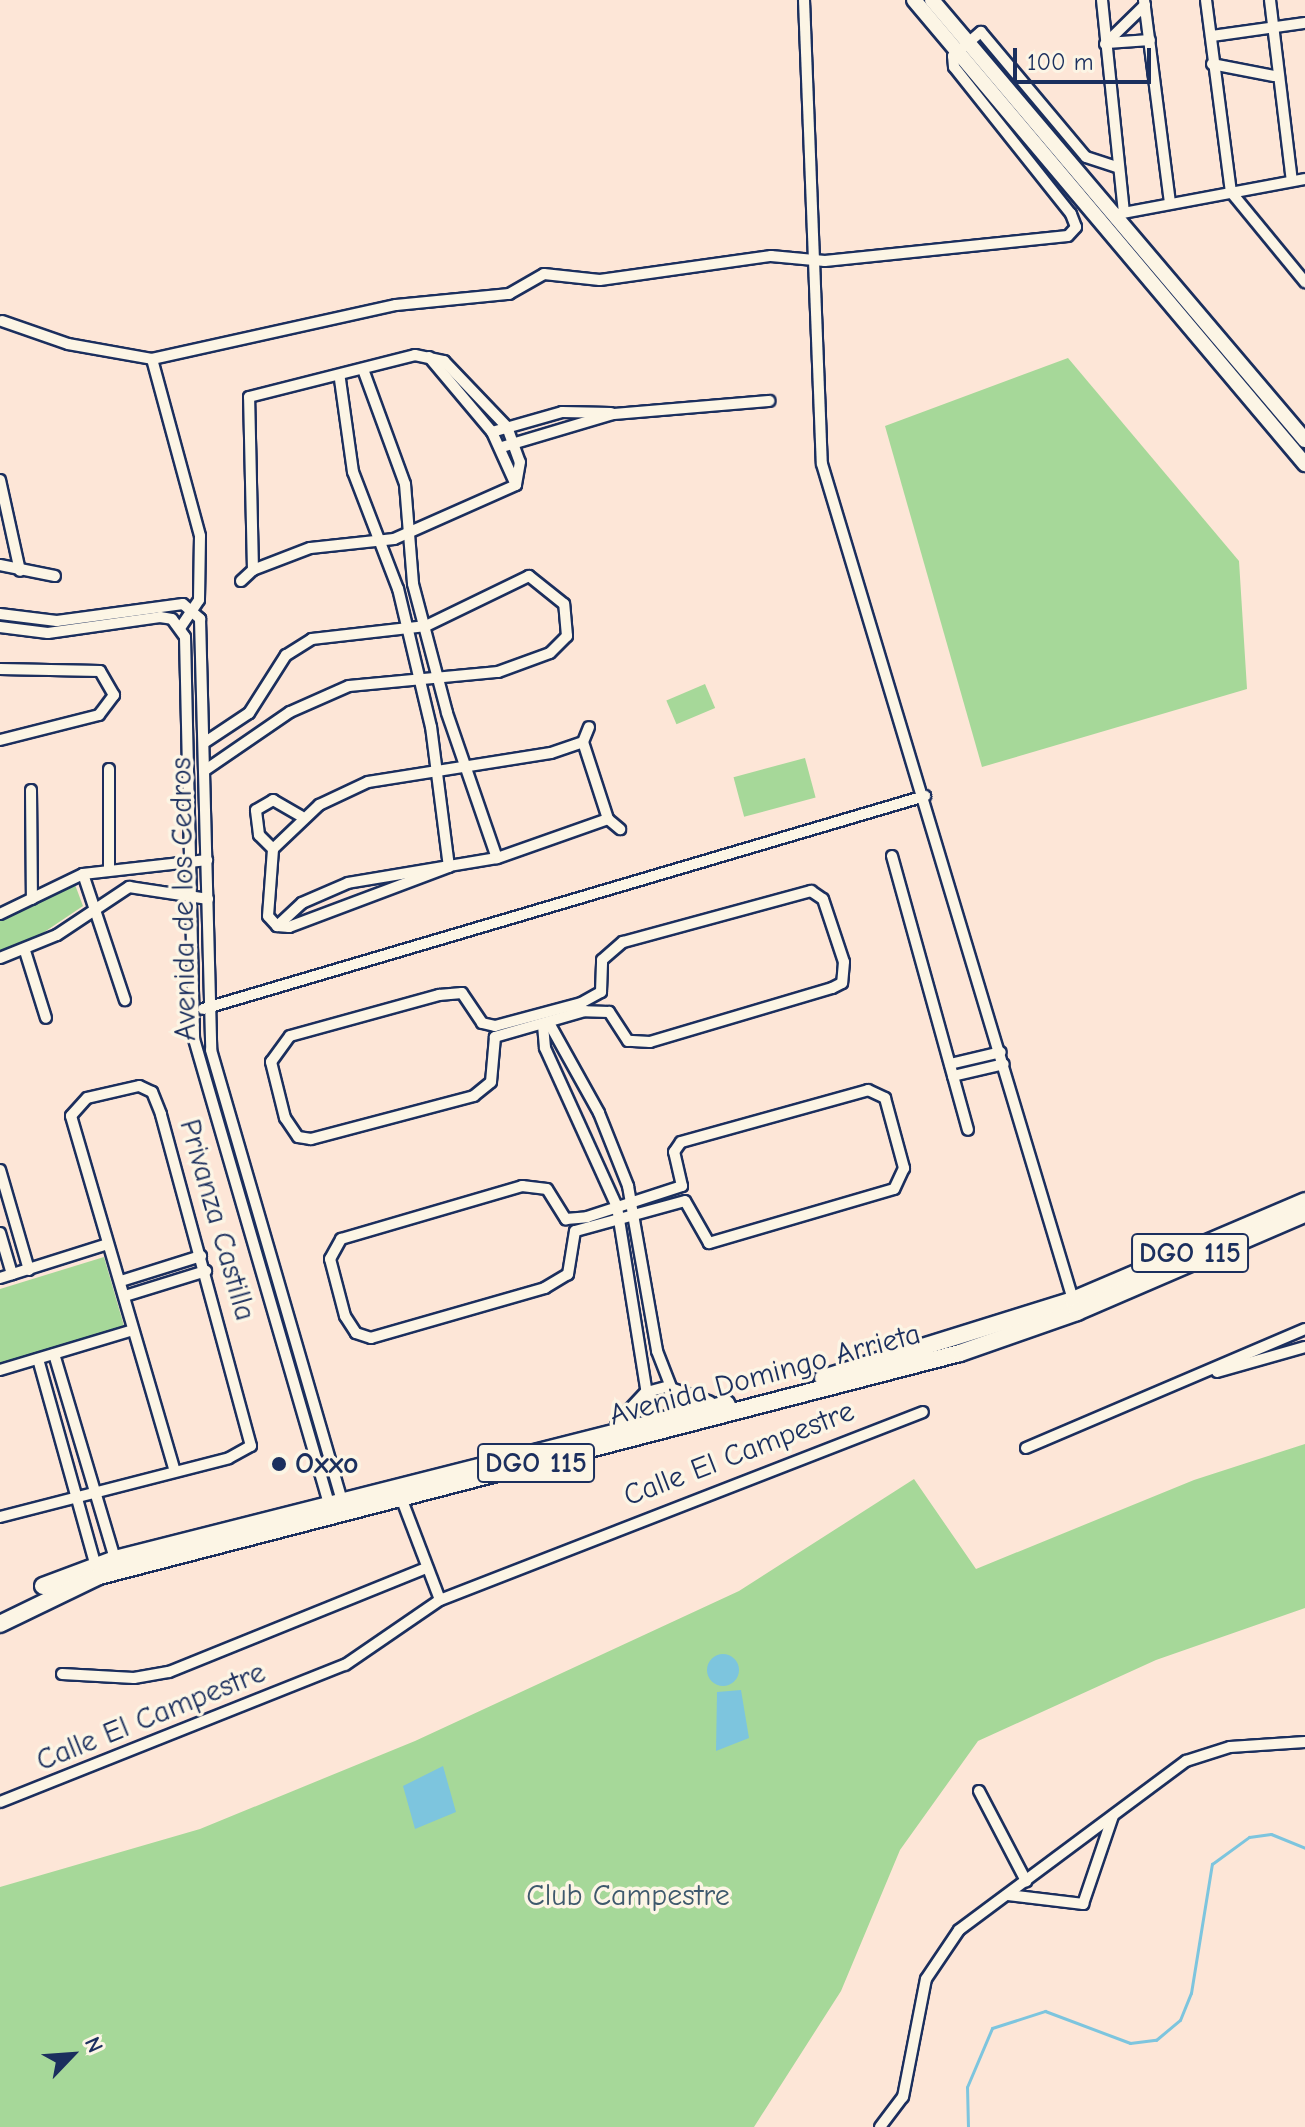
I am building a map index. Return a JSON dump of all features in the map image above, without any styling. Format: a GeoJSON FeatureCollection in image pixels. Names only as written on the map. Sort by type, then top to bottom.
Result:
{"type":"FeatureCollection","features":[{"type":"Feature","properties":{"kind":"main road"},"geometry":{"type":"LineString","coordinates":[[914,0],[963,46],[1119,214],[1305,440]]}},
{"type":"Feature","properties":{"kind":"main road"},"geometry":{"type":"LineString","coordinates":[[932,0],[963,46],[1305,464]]}},
{"type":"Feature","properties":{"kind":"main road","name":"Avenida Domingo Arrieta"},"geometry":{"type":"LineString","coordinates":[[1158,1273],[1305,1201]]}},
{"type":"Feature","properties":{"kind":"main road","name":"Avenida Domingo Arrieta"},"geometry":{"type":"LineString","coordinates":[[0,1611],[116,1565],[887,1368],[1075,1306],[1305,1214]]}},
{"type":"Feature","properties":{"kind":"main road","name":"Avenida Domingo Arrieta"},"geometry":{"type":"LineString","coordinates":[[399,1492],[606,1432],[671,1423],[733,1402],[887,1368]]}},
{"type":"Feature","properties":{"kind":"main road"},"geometry":{"type":"LineString","coordinates":[[671,1389],[695,1404],[733,1402]]}},
{"type":"Feature","properties":{"kind":"main road"},"geometry":{"type":"LineString","coordinates":[[671,1389],[671,1423]]}},
{"type":"Feature","properties":{"kind":"main road"},"geometry":{"type":"LineString","coordinates":[[606,1432],[634,1415],[647,1394],[671,1423]]}},
{"type":"Feature","properties":{"kind":"main road","name":"Avenida Domingo Arrieta"},"geometry":{"type":"LineString","coordinates":[[0,1624],[97,1571]]}},
{"type":"Feature","properties":{"kind":"street"},"geometry":{"type":"LineString","coordinates":[[804,0],[822,464],[925,796],[1075,1306]]}},
{"type":"Feature","properties":{"kind":"street"},"geometry":{"type":"LineString","coordinates":[[1102,0],[1119,214],[1305,179]]}},
{"type":"Feature","properties":{"kind":"street"},"geometry":{"type":"LineString","coordinates":[[1206,0],[1231,192],[1305,282]]}},
{"type":"Feature","properties":{"kind":"street"},"geometry":{"type":"LineString","coordinates":[[1270,0],[1274,76],[1292,181]]}},
{"type":"Feature","properties":{"kind":"street"},"geometry":{"type":"LineString","coordinates":[[1105,44],[1145,3]]}},
{"type":"Feature","properties":{"kind":"street"},"geometry":{"type":"LineString","coordinates":[[1145,3],[1170,203]]}},
{"type":"Feature","properties":{"kind":"street"},"geometry":{"type":"LineString","coordinates":[[1212,36],[1305,23]]}},
{"type":"Feature","properties":{"kind":"street"},"geometry":{"type":"LineString","coordinates":[[2,321],[68,344],[152,359],[396,305],[509,294],[544,274],[600,280],[771,256],[812,259],[954,249],[1074,231],[1071,214],[954,67],[963,46],[981,32],[1086,157],[1117,167]]}},
{"type":"Feature","properties":{"kind":"street"},"geometry":{"type":"LineString","coordinates":[[1105,44],[1150,40]]}},
{"type":"Feature","properties":{"kind":"street"},"geometry":{"type":"LineString","coordinates":[[1212,64],[1274,76]]}},
{"type":"Feature","properties":{"kind":"street"},"geometry":{"type":"LineString","coordinates":[[241,581],[253,570],[310,548],[378,542],[409,533],[516,485],[520,473],[507,427],[474,385],[429,357],[401,357],[340,379],[264,388],[249,397],[253,570]]}},
{"type":"Feature","properties":{"kind":"street"},"geometry":{"type":"LineString","coordinates":[[429,357],[492,432],[502,447],[516,485]]}},
{"type":"Feature","properties":{"kind":"street"},"geometry":{"type":"LineString","coordinates":[[0,627],[48,633],[160,617],[181,627],[195,608],[202,571],[198,519],[152,359]]}},
{"type":"Feature","properties":{"kind":"street"},"geometry":{"type":"LineString","coordinates":[[364,372],[405,484],[409,533],[426,626],[463,767],[497,858]]}},
{"type":"Feature","properties":{"kind":"street"},"geometry":{"type":"LineString","coordinates":[[340,379],[353,472],[378,542],[418,679],[449,867]]}},
{"type":"Feature","properties":{"kind":"street"},"geometry":{"type":"LineString","coordinates":[[492,432],[562,412],[613,414],[769,401]]}},
{"type":"Feature","properties":{"kind":"street"},"geometry":{"type":"LineString","coordinates":[[502,447],[513,441],[613,414]]}},
{"type":"Feature","properties":{"kind":"street"},"geometry":{"type":"LineString","coordinates":[[0,480],[20,571]]}},
{"type":"Feature","properties":{"kind":"street"},"geometry":{"type":"LineString","coordinates":[[0,565],[55,576]]}},
{"type":"Feature","properties":{"kind":"street"},"geometry":{"type":"LineString","coordinates":[[204,743],[247,714],[286,655],[312,639],[406,632],[426,626],[529,576],[558,593],[569,620],[567,636],[550,653],[440,680],[418,679],[349,686],[261,731],[204,771]]}},
{"type":"Feature","properties":{"kind":"street"},"geometry":{"type":"LineString","coordinates":[[0,614],[57,621],[167,604],[195,608]]}},
{"type":"Feature","properties":{"kind":"street","name":"Avenida de los Cedros"},"geometry":{"type":"LineString","coordinates":[[195,608],[203,636],[211,1050],[338,1508]]}},
{"type":"Feature","properties":{"kind":"street","name":"Avenida de los Cedros"},"geometry":{"type":"LineString","coordinates":[[181,627],[197,1054],[338,1508]]}},
{"type":"Feature","properties":{"kind":"street"},"geometry":{"type":"LineString","coordinates":[[0,669],[100,671],[114,695],[99,715],[0,740]]}},
{"type":"Feature","properties":{"kind":"street"},"geometry":{"type":"LineString","coordinates":[[247,714],[261,731]]}},
{"type":"Feature","properties":{"kind":"street"},"geometry":{"type":"LineString","coordinates":[[589,727],[583,742],[608,819],[620,829]]}},
{"type":"Feature","properties":{"kind":"street"},"geometry":{"type":"LineString","coordinates":[[277,926],[265,909],[273,849],[301,816],[368,782],[463,767],[583,742]]}},
{"type":"Feature","properties":{"kind":"street"},"geometry":{"type":"LineString","coordinates":[[109,769],[109,870]]}},
{"type":"Feature","properties":{"kind":"street"},"geometry":{"type":"LineString","coordinates":[[31,790],[32,899]]}},
{"type":"Feature","properties":{"kind":"street"},"geometry":{"type":"LineString","coordinates":[[193,1011],[925,796]]}},
{"type":"Feature","properties":{"kind":"street"},"geometry":{"type":"LineString","coordinates":[[273,849],[254,822],[256,810],[273,800],[301,816]]}},
{"type":"Feature","properties":{"kind":"street"},"geometry":{"type":"LineString","coordinates":[[277,926],[302,903],[348,883],[497,858],[608,819]]}},
{"type":"Feature","properties":{"kind":"street"},"geometry":{"type":"LineString","coordinates":[[892,856],[968,1130]]}},
{"type":"Feature","properties":{"kind":"street"},"geometry":{"type":"LineString","coordinates":[[0,914],[83,874],[207,860]]}},
{"type":"Feature","properties":{"kind":"street"},"geometry":{"type":"LineString","coordinates":[[277,926],[289,927],[449,867]]}},
{"type":"Feature","properties":{"kind":"street"},"geometry":{"type":"LineString","coordinates":[[143,868],[143,885]]}},
{"type":"Feature","properties":{"kind":"street"},"geometry":{"type":"LineString","coordinates":[[83,874],[125,1000]]}},
{"type":"Feature","properties":{"kind":"street"},"geometry":{"type":"LineString","coordinates":[[0,958],[25,951],[95,909],[143,885],[208,899]]}},
{"type":"Feature","properties":{"kind":"street"},"geometry":{"type":"LineString","coordinates":[[793,892],[823,899],[844,962],[842,983],[832,988],[663,1040],[628,1041],[602,1009],[495,1037],[491,1082],[474,1096],[311,1139],[298,1137],[285,1118],[271,1062],[290,1036],[454,993],[468,998],[487,1025],[561,1008],[599,995],[602,960],[623,942],[793,892]]}},
{"type":"Feature","properties":{"kind":"street"},"geometry":{"type":"LineString","coordinates":[[25,951],[46,1018]]}},
{"type":"Feature","properties":{"kind":"street"},"geometry":{"type":"LineString","coordinates":[[547,1025],[561,1008]]}},
{"type":"Feature","properties":{"kind":"street"},"geometry":{"type":"LineString","coordinates":[[518,1020],[547,1025],[599,1113],[634,1208],[671,1389],[647,1394],[618,1212],[547,1025]]}},
{"type":"Feature","properties":{"kind":"street"},"geometry":{"type":"LineString","coordinates":[[950,1064],[1001,1052]]}},
{"type":"Feature","properties":{"kind":"street"},"geometry":{"type":"LineString","coordinates":[[953,1076],[1004,1064]]}},
{"type":"Feature","properties":{"kind":"street","name":"Privanza Castilla"},"geometry":{"type":"LineString","coordinates":[[0,1517],[93,1492],[175,1471],[243,1453],[253,1437],[206,1271],[147,1086],[87,1098],[72,1108],[108,1244],[175,1471]]}},
{"type":"Feature","properties":{"kind":"street"},"geometry":{"type":"LineString","coordinates":[[618,1212],[569,1237],[568,1274],[557,1283],[371,1338],[350,1326],[332,1274],[332,1249],[341,1239],[522,1186],[547,1189],[571,1220],[634,1208],[685,1201],[709,1243],[894,1189],[904,1168],[885,1098],[868,1090],[681,1142],[674,1152],[682,1186],[634,1208]]}},
{"type":"Feature","properties":{"kind":"street"},"geometry":{"type":"LineString","coordinates":[[0,1170],[29,1270]]}},
{"type":"Feature","properties":{"kind":"street"},"geometry":{"type":"LineString","coordinates":[[0,1233],[12,1274]]}},
{"type":"Feature","properties":{"kind":"street"},"geometry":{"type":"LineString","coordinates":[[0,1278],[108,1244]]}},
{"type":"Feature","properties":{"kind":"street"},"geometry":{"type":"LineString","coordinates":[[121,1281],[201,1256]]}},
{"type":"Feature","properties":{"kind":"street"},"geometry":{"type":"LineString","coordinates":[[125,1296],[206,1271]]}},
{"type":"Feature","properties":{"kind":"street"},"geometry":{"type":"LineString","coordinates":[[1026,1448],[1217,1372],[1305,1329]]}},
{"type":"Feature","properties":{"kind":"street"},"geometry":{"type":"LineString","coordinates":[[0,1370],[133,1330]]}},
{"type":"Feature","properties":{"kind":"street"},"geometry":{"type":"LineString","coordinates":[[1217,1372],[1305,1347]]}},
{"type":"Feature","properties":{"kind":"street"},"geometry":{"type":"LineString","coordinates":[[54,1354],[116,1565]]}},
{"type":"Feature","properties":{"kind":"street"},"geometry":{"type":"LineString","coordinates":[[38,1359],[79,1496],[97,1571]]}},
{"type":"Feature","properties":{"kind":"street","name":"Calle El Campestre"},"geometry":{"type":"LineString","coordinates":[[0,1802],[345,1665],[440,1600],[923,1412]]}},
{"type":"Feature","properties":{"kind":"street"},"geometry":{"type":"LineString","coordinates":[[399,1492],[440,1600]]}},
{"type":"Feature","properties":{"kind":"street"},"geometry":{"type":"LineString","coordinates":[[84,1526],[103,1521]]}},
{"type":"Feature","properties":{"kind":"street"},"geometry":{"type":"LineString","coordinates":[[62,1674],[134,1678],[169,1672],[427,1568]]}},
{"type":"Feature","properties":{"kind":"street"},"geometry":{"type":"LineString","coordinates":[[880,2127],[903,2097],[933,1960],[1008,1895],[1113,1815],[1208,1752],[1305,1742]]}},
{"type":"Feature","properties":{"kind":"street"},"geometry":{"type":"LineString","coordinates":[[979,1791],[1026,1881]]}},
{"type":"Feature","properties":{"kind":"street"},"geometry":{"type":"LineString","coordinates":[[1008,1895],[1083,1904],[1113,1815]]}},
{"type":"Feature","properties":{"kind":"green space"},"geometry":{"type":"Polygon","coordinates":[[[1068,358],[1239,561],[1247,689],[982,767],[885,426],[1068,358]]]}},
{"type":"Feature","properties":{"kind":"green space"},"geometry":{"type":"Polygon","coordinates":[[[705,684],[715,708],[676,724],[666,700],[705,684]]]}},
{"type":"Feature","properties":{"kind":"green space"},"geometry":{"type":"Polygon","coordinates":[[[805,758],[816,798],[744,817],[734,777],[805,758]]]}},
{"type":"Feature","properties":{"kind":"green space"},"geometry":{"type":"Polygon","coordinates":[[[74,882],[83,906],[25,945],[0,952],[0,919],[74,882]]]}},
{"type":"Feature","properties":{"kind":"green space"},"geometry":{"type":"Polygon","coordinates":[[[104,1257],[124,1326],[0,1363],[0,1289],[104,1257]]]}},
{"type":"Feature","properties":{"kind":"green space","name":"Club Campestre"},"geometry":{"type":"Polygon","coordinates":[[[1305,1444],[1305,1608],[1156,1660],[978,1741],[900,1850],[841,1991],[754,2127],[0,2127],[0,1887],[200,1829],[415,1741],[739,1591],[914,1479],[976,1569],[1194,1480],[1305,1444]]]}},
{"type":"Feature","properties":{"kind":"water"},"geometry":{"type":"Polygon","coordinates":[[[723,1654],[734,1659],[739,1670],[734,1681],[723,1686],[712,1681],[707,1670],[712,1659],[723,1654]]]}},
{"type":"Feature","properties":{"kind":"water"},"geometry":{"type":"Polygon","coordinates":[[[741,1690],[749,1738],[716,1751],[717,1692],[741,1690]]]}},
{"type":"Feature","properties":{"kind":"water"},"geometry":{"type":"Polygon","coordinates":[[[443,1766],[456,1812],[415,1829],[403,1786],[443,1766]]]}},
{"type":"Feature","properties":{"kind":"waterway"},"geometry":{"type":"LineString","coordinates":[[968,2127],[967,2087],[992,2028],[1045,2011],[1130,2043],[1156,2040],[1180,2020],[1191,1993],[1212,1864],[1249,1837],[1271,1834],[1305,1848]]}},
{"type":"Feature","properties":{"kind":"place","name":"Oxxo"},"geometry":{"type":"Point","coordinates":[279,1464]}}]}
